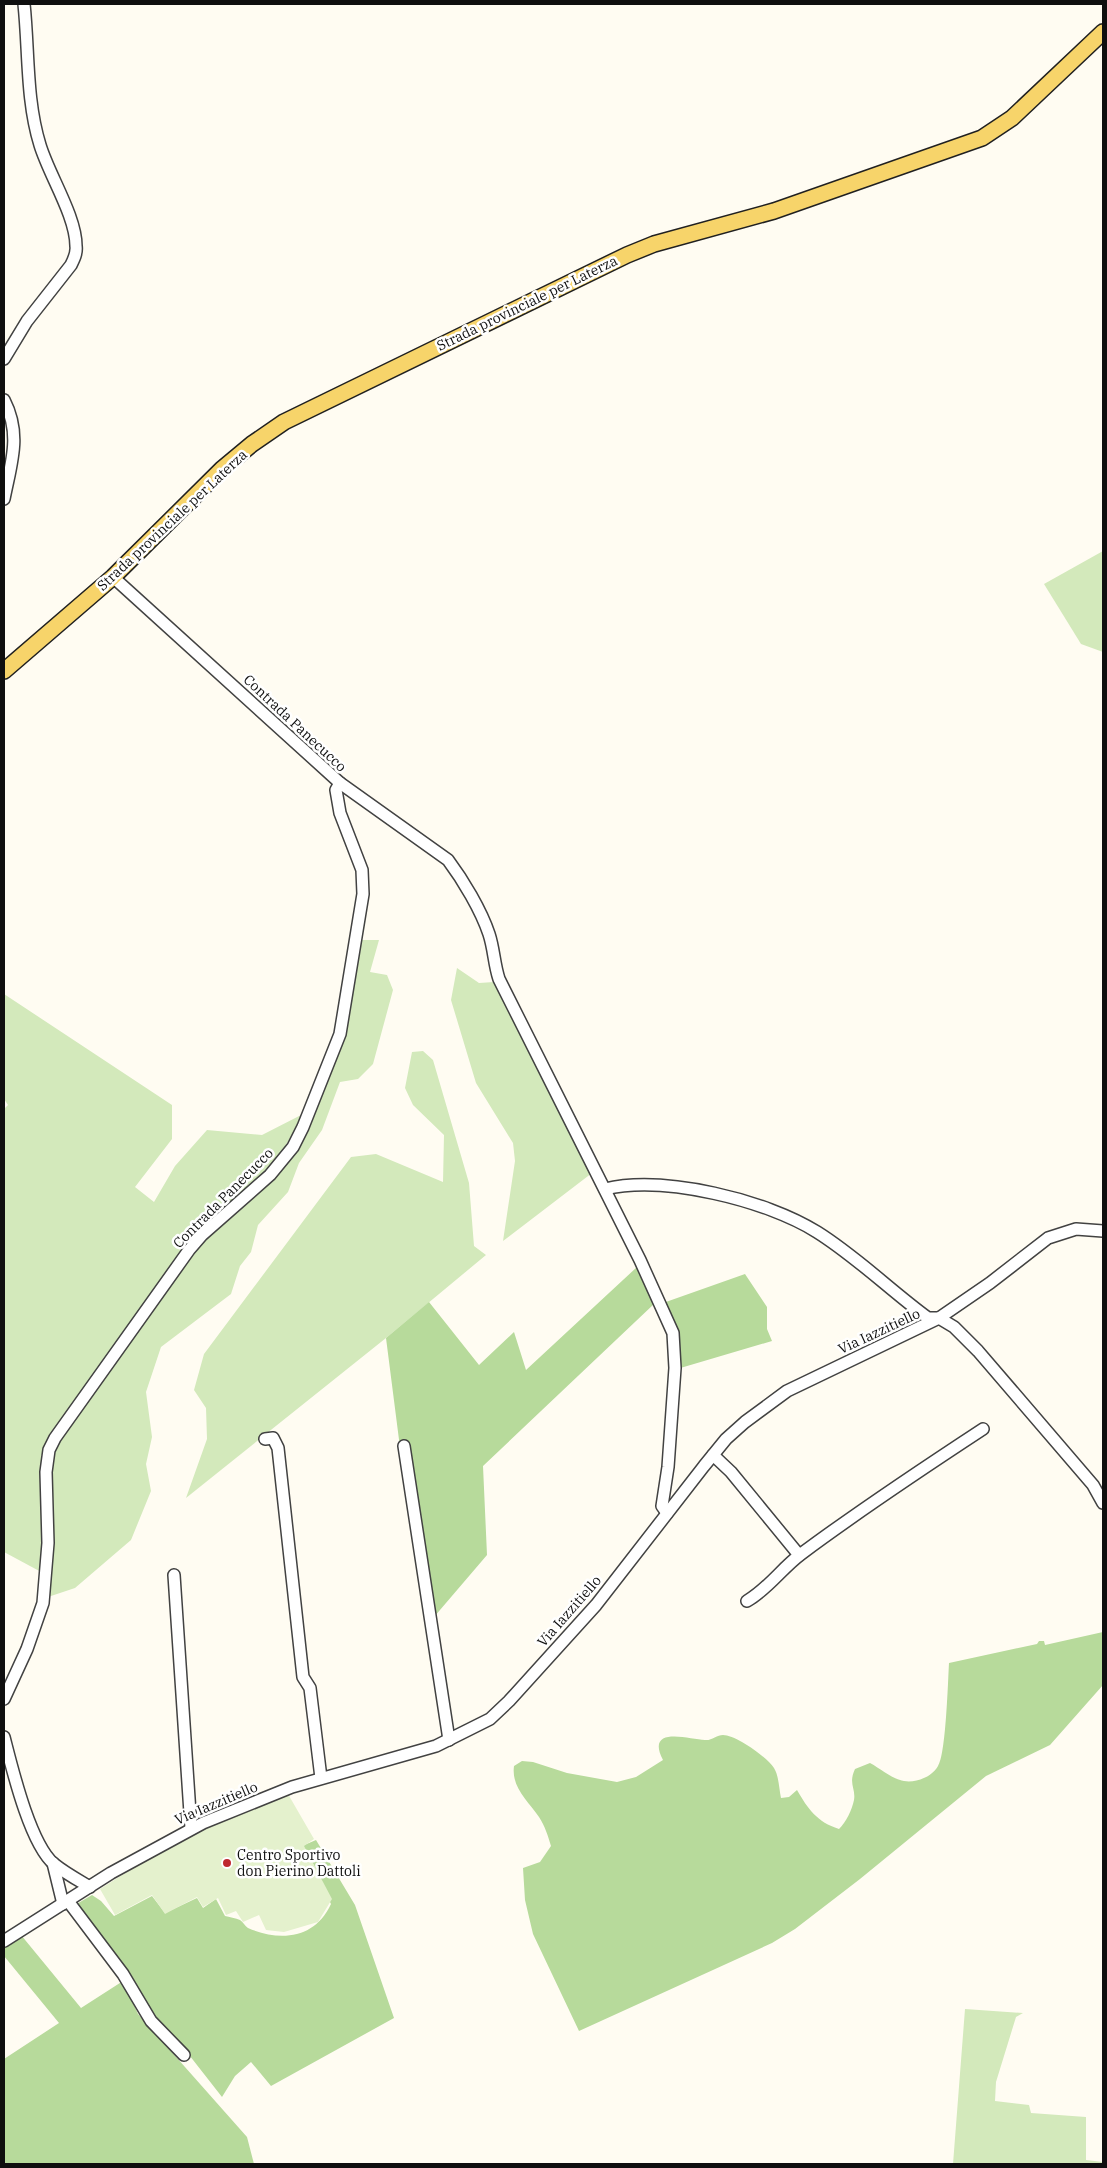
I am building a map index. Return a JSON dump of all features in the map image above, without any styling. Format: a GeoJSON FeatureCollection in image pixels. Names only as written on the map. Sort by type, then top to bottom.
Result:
{"type":"FeatureCollection","features":[{"type":"Feature","properties":{"kind":"main road","name":"Strada provinciale per Laterza"},"geometry":{"type":"LineString","coordinates":[[4,671],[113,577],[222,470],[252,444],[284,422],[627,255],[654,244],[774,211],[982,138],[1012,118],[1103,32]]}},
{"type":"Feature","properties":{"kind":"street"},"geometry":{"type":"LineString","coordinates":[[4,359],[27,321],[71,265],[76,255],[71,223],[40,145],[34,118],[24,4]]}},
{"type":"Feature","properties":{"kind":"street"},"geometry":{"type":"LineString","coordinates":[[4,400],[13,424],[15,440],[4,499]]}},
{"type":"Feature","properties":{"kind":"street","name":"Contrada Panecucco"},"geometry":{"type":"LineString","coordinates":[[5,1694],[33,1636],[43,1603],[48,1543],[46,1472],[49,1450],[189,1250],[202,1235],[270,1175],[293,1147],[303,1128],[337,1045],[363,894],[362,870],[340,813],[336,790],[340,783],[113,577]]}},
{"type":"Feature","properties":{"kind":"street"},"geometry":{"type":"LineString","coordinates":[[340,783],[448,860],[457,873],[489,933],[494,966],[499,979],[640,1260],[673,1333],[675,1368],[668,1467],[662,1506],[667,1513]]}},
{"type":"Feature","properties":{"kind":"street"},"geometry":{"type":"LineString","coordinates":[[605,1189],[623,1185],[707,1192],[725,1196],[795,1220],[817,1232],[848,1253],[928,1318],[939,1318],[954,1326],[1007,1383],[1072,1462],[1094,1485],[1103,1503]]}},
{"type":"Feature","properties":{"kind":"street","name":"Via Iazzitiello"},"geometry":{"type":"LineString","coordinates":[[4,1941],[90,1887],[191,1828],[244,1806],[321,1778],[419,1751],[450,1740],[490,1719],[509,1701],[596,1605],[726,1439],[745,1422],[786,1391],[939,1318],[990,1283],[1048,1238],[1076,1229],[1103,1231]]}},
{"type":"Feature","properties":{"kind":"street"},"geometry":{"type":"LineString","coordinates":[[747,1601],[757,1595],[799,1555],[894,1487],[983,1429]]}},
{"type":"Feature","properties":{"kind":"street"},"geometry":{"type":"LineString","coordinates":[[265,1439],[273,1438],[278,1448],[303,1677],[310,1688],[321,1778]]}},
{"type":"Feature","properties":{"kind":"street"},"geometry":{"type":"LineString","coordinates":[[404,1446],[450,1740]]}},
{"type":"Feature","properties":{"kind":"street"},"geometry":{"type":"LineString","coordinates":[[713,1455],[731,1472],[799,1555]]}},
{"type":"Feature","properties":{"kind":"street"},"geometry":{"type":"LineString","coordinates":[[174,1575],[191,1828]]}},
{"type":"Feature","properties":{"kind":"street"},"geometry":{"type":"LineString","coordinates":[[4,1737],[22,1802],[41,1846],[53,1863],[65,1903],[123,1974],[151,2021],[184,2055]]}},
{"type":"Feature","properties":{"kind":"street"},"geometry":{"type":"LineString","coordinates":[[53,1863],[90,1887]]}},
{"type":"Feature","properties":{"kind":"green space"},"geometry":{"type":"Polygon","coordinates":[[[1103,551],[1103,652],[1081,644],[1044,584],[1103,551]]]}},
{"type":"Feature","properties":{"kind":"green space"},"geometry":{"type":"Polygon","coordinates":[[[356,940],[379,940],[370,972],[387,975],[393,990],[373,1064],[358,1079],[340,1082],[322,1130],[299,1163],[288,1192],[258,1225],[251,1252],[240,1266],[231,1294],[161,1347],[146,1392],[152,1437],[146,1464],[151,1491],[131,1540],[75,1588],[48,1597],[53,1445],[45,1455],[41,1455],[45,1553],[43,1573],[4,1552],[4,1109],[8,1105],[4,1099],[4,994],[172,1105],[172,1139],[135,1187],[154,1202],[175,1166],[207,1130],[262,1135],[305,1113],[275,1163],[191,1250],[295,1147],[341,1041],[356,940]]]}},
{"type":"Feature","properties":{"kind":"green space"},"geometry":{"type":"Polygon","coordinates":[[[457,968],[479,983],[494,982],[592,1173],[503,1241],[515,1161],[513,1143],[476,1083],[451,1000],[457,968]]]}},
{"type":"Feature","properties":{"kind":"green space"},"geometry":{"type":"Polygon","coordinates":[[[423,1051],[433,1060],[469,1183],[474,1246],[486,1255],[386,1338],[186,1498],[207,1439],[206,1408],[194,1390],[204,1354],[351,1157],[376,1154],[443,1182],[444,1135],[413,1105],[405,1088],[412,1052],[423,1051]]]}},
{"type":"Feature","properties":{"kind":"green space"},"geometry":{"type":"Polygon","coordinates":[[[637,1267],[654,1304],[483,1466],[487,1555],[434,1617],[403,1471],[386,1338],[429,1302],[479,1365],[514,1332],[526,1370],[637,1267]]]}},
{"type":"Feature","properties":{"kind":"green space"},"geometry":{"type":"Polygon","coordinates":[[[745,1274],[767,1307],[767,1329],[772,1341],[677,1369],[663,1303],[745,1274]]]}},
{"type":"Feature","properties":{"kind":"green space"},"geometry":{"type":"Polygon","coordinates":[[[1103,1632],[1103,1685],[1050,1745],[986,1776],[860,1879],[795,1929],[772,1943],[579,2031],[533,1934],[525,1900],[523,1868],[540,1862],[551,1846],[541,1820],[525,1799],[515,1781],[514,1766],[522,1761],[533,1762],[567,1773],[617,1782],[636,1777],[663,1760],[659,1749],[660,1742],[664,1738],[671,1736],[707,1740],[721,1735],[729,1736],[751,1747],[770,1763],[777,1775],[781,1798],[789,1797],[797,1790],[819,1819],[839,1829],[853,1804],[852,1778],[855,1769],[870,1763],[895,1778],[909,1781],[928,1776],[938,1766],[945,1733],[949,1663],[1037,1644],[1039,1641],[1044,1641],[1045,1645],[1103,1632]]]}},
{"type":"Feature","properties":{"kind":"green space","name":"Centro Sportivo don Pierino Dattoli"},"geometry":{"type":"Polygon","coordinates":[[[288,1794],[314,1839],[304,1846],[332,1899],[318,1922],[284,1932],[266,1930],[259,1915],[243,1922],[236,1911],[226,1915],[218,1898],[203,1907],[197,1897],[165,1914],[152,1895],[115,1915],[100,1889],[182,1837],[288,1794]]]}},
{"type":"Feature","properties":{"kind":"green space"},"geometry":{"type":"Polygon","coordinates":[[[316,1840],[355,1905],[394,2018],[271,2086],[251,2062],[235,2076],[222,2097],[186,2051],[151,2016],[75,1905],[92,1895],[101,1901],[114,1916],[152,1896],[165,1913],[197,1898],[203,1908],[216,1899],[225,1916],[240,1920],[248,1928],[272,1935],[296,1934],[306,1931],[316,1924],[324,1916],[331,1904],[302,1846],[316,1840]]]}},
{"type":"Feature","properties":{"kind":"green space"},"geometry":{"type":"Polygon","coordinates":[[[21,1935],[81,2008],[123,1981],[138,2014],[247,2137],[254,2164],[4,2164],[4,2059],[59,2023],[4,1956],[4,1945],[21,1935]]]}},
{"type":"Feature","properties":{"kind":"green space"},"geometry":{"type":"Polygon","coordinates":[[[965,2009],[1023,2013],[1016,2017],[996,2082],[995,2101],[1029,2105],[1031,2113],[1086,2117],[1086,2160],[1103,2162],[1103,2164],[953,2164],[965,2009]]]}},
{"type":"Feature","properties":{"kind":"place","name":"Centro Sportivo don Pierino Dattoli"},"geometry":{"type":"Point","coordinates":[227,1863]}}]}
